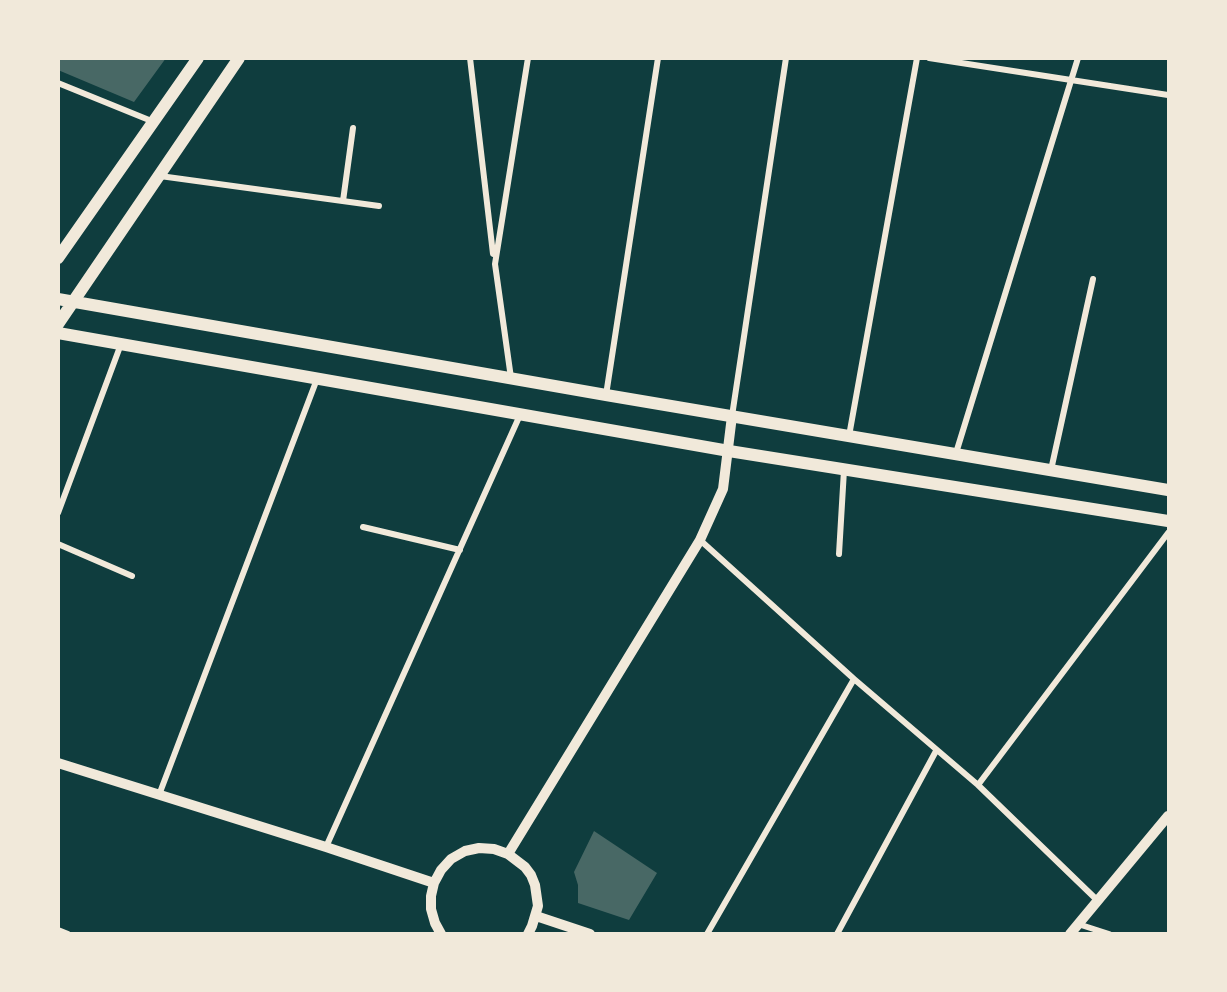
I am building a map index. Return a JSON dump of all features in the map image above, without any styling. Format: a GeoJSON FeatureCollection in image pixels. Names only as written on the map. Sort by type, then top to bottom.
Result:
{"type":"FeatureCollection","features":[{"type":"Feature","properties":{"kind":"main road"},"geometry":{"type":"LineString","coordinates":[[58,258],[198,58]]}},
{"type":"Feature","properties":{"kind":"main road"},"geometry":{"type":"LineString","coordinates":[[58,324],[239,58]]}},
{"type":"Feature","properties":{"kind":"main road"},"geometry":{"type":"LineString","coordinates":[[58,299],[1168,490]]}},
{"type":"Feature","properties":{"kind":"main road"},"geometry":{"type":"LineString","coordinates":[[58,333],[729,451],[1168,521]]}},
{"type":"Feature","properties":{"kind":"street"},"geometry":{"type":"LineString","coordinates":[[470,58],[511,378]]}},
{"type":"Feature","properties":{"kind":"street"},"geometry":{"type":"LineString","coordinates":[[495,264],[528,58]]}},
{"type":"Feature","properties":{"kind":"street"},"geometry":{"type":"LineString","coordinates":[[606,395],[658,58]]}},
{"type":"Feature","properties":{"kind":"street"},"geometry":{"type":"LineString","coordinates":[[508,854],[700,540],[723,489],[786,58]]}},
{"type":"Feature","properties":{"kind":"street"},"geometry":{"type":"LineString","coordinates":[[849,436],[916,58]]}},
{"type":"Feature","properties":{"kind":"street"},"geometry":{"type":"LineString","coordinates":[[929,58],[1168,95]]}},
{"type":"Feature","properties":{"kind":"street"},"geometry":{"type":"LineString","coordinates":[[956,453],[1078,58]]}},
{"type":"Feature","properties":{"kind":"street"},"geometry":{"type":"LineString","coordinates":[[58,83],[154,122]]}},
{"type":"Feature","properties":{"kind":"street"},"geometry":{"type":"LineString","coordinates":[[343,201],[353,128]]}},
{"type":"Feature","properties":{"kind":"street"},"geometry":{"type":"LineString","coordinates":[[160,176],[379,206]]}},
{"type":"Feature","properties":{"kind":"street"},"geometry":{"type":"LineString","coordinates":[[1051,470],[1093,279]]}},
{"type":"Feature","properties":{"kind":"street"},"geometry":{"type":"LineString","coordinates":[[58,513],[122,344]]}},
{"type":"Feature","properties":{"kind":"street"},"geometry":{"type":"LineString","coordinates":[[159,795],[317,379]]}},
{"type":"Feature","properties":{"kind":"street"},"geometry":{"type":"LineString","coordinates":[[326,847],[521,414]]}},
{"type":"Feature","properties":{"kind":"street"},"geometry":{"type":"LineString","coordinates":[[839,554],[844,470]]}},
{"type":"Feature","properties":{"kind":"street"},"geometry":{"type":"LineString","coordinates":[[363,527],[460,550]]}},
{"type":"Feature","properties":{"kind":"street"},"geometry":{"type":"LineString","coordinates":[[978,785],[1168,533]]}},
{"type":"Feature","properties":{"kind":"street"},"geometry":{"type":"LineString","coordinates":[[700,540],[854,679],[978,785],[1097,900]]}},
{"type":"Feature","properties":{"kind":"street"},"geometry":{"type":"LineString","coordinates":[[58,544],[132,576]]}},
{"type":"Feature","properties":{"kind":"street"},"geometry":{"type":"LineString","coordinates":[[707,933],[854,679]]}},
{"type":"Feature","properties":{"kind":"street"},"geometry":{"type":"LineString","coordinates":[[837,933],[936,751]]}},
{"type":"Feature","properties":{"kind":"street"},"geometry":{"type":"LineString","coordinates":[[58,763],[434,883]]}},
{"type":"Feature","properties":{"kind":"street"},"geometry":{"type":"LineString","coordinates":[[1070,933],[1168,816]]}},
{"type":"Feature","properties":{"kind":"street"},"geometry":{"type":"LineString","coordinates":[[441,933],[431,909],[434,883],[441,870],[451,859],[479,848],[494,849],[508,854],[525,867],[535,885],[538,906],[528,933]]}},
{"type":"Feature","properties":{"kind":"street"},"geometry":{"type":"LineString","coordinates":[[536,916],[590,933]]}},
{"type":"Feature","properties":{"kind":"street"},"geometry":{"type":"LineString","coordinates":[[1077,924],[1109,933]]}},
{"type":"Feature","properties":{"kind":"street"},"geometry":{"type":"LineString","coordinates":[[58,930],[68,933]]}},
{"type":"Feature","properties":{"kind":"building"},"geometry":{"type":"Polygon","coordinates":[[[58,58],[166,58],[134,102],[58,70],[58,58]]]}},
{"type":"Feature","properties":{"kind":"building"},"geometry":{"type":"Polygon","coordinates":[[[594,831],[657,873],[629,920],[578,903],[578,885],[574,872],[594,831]]]}}]}
